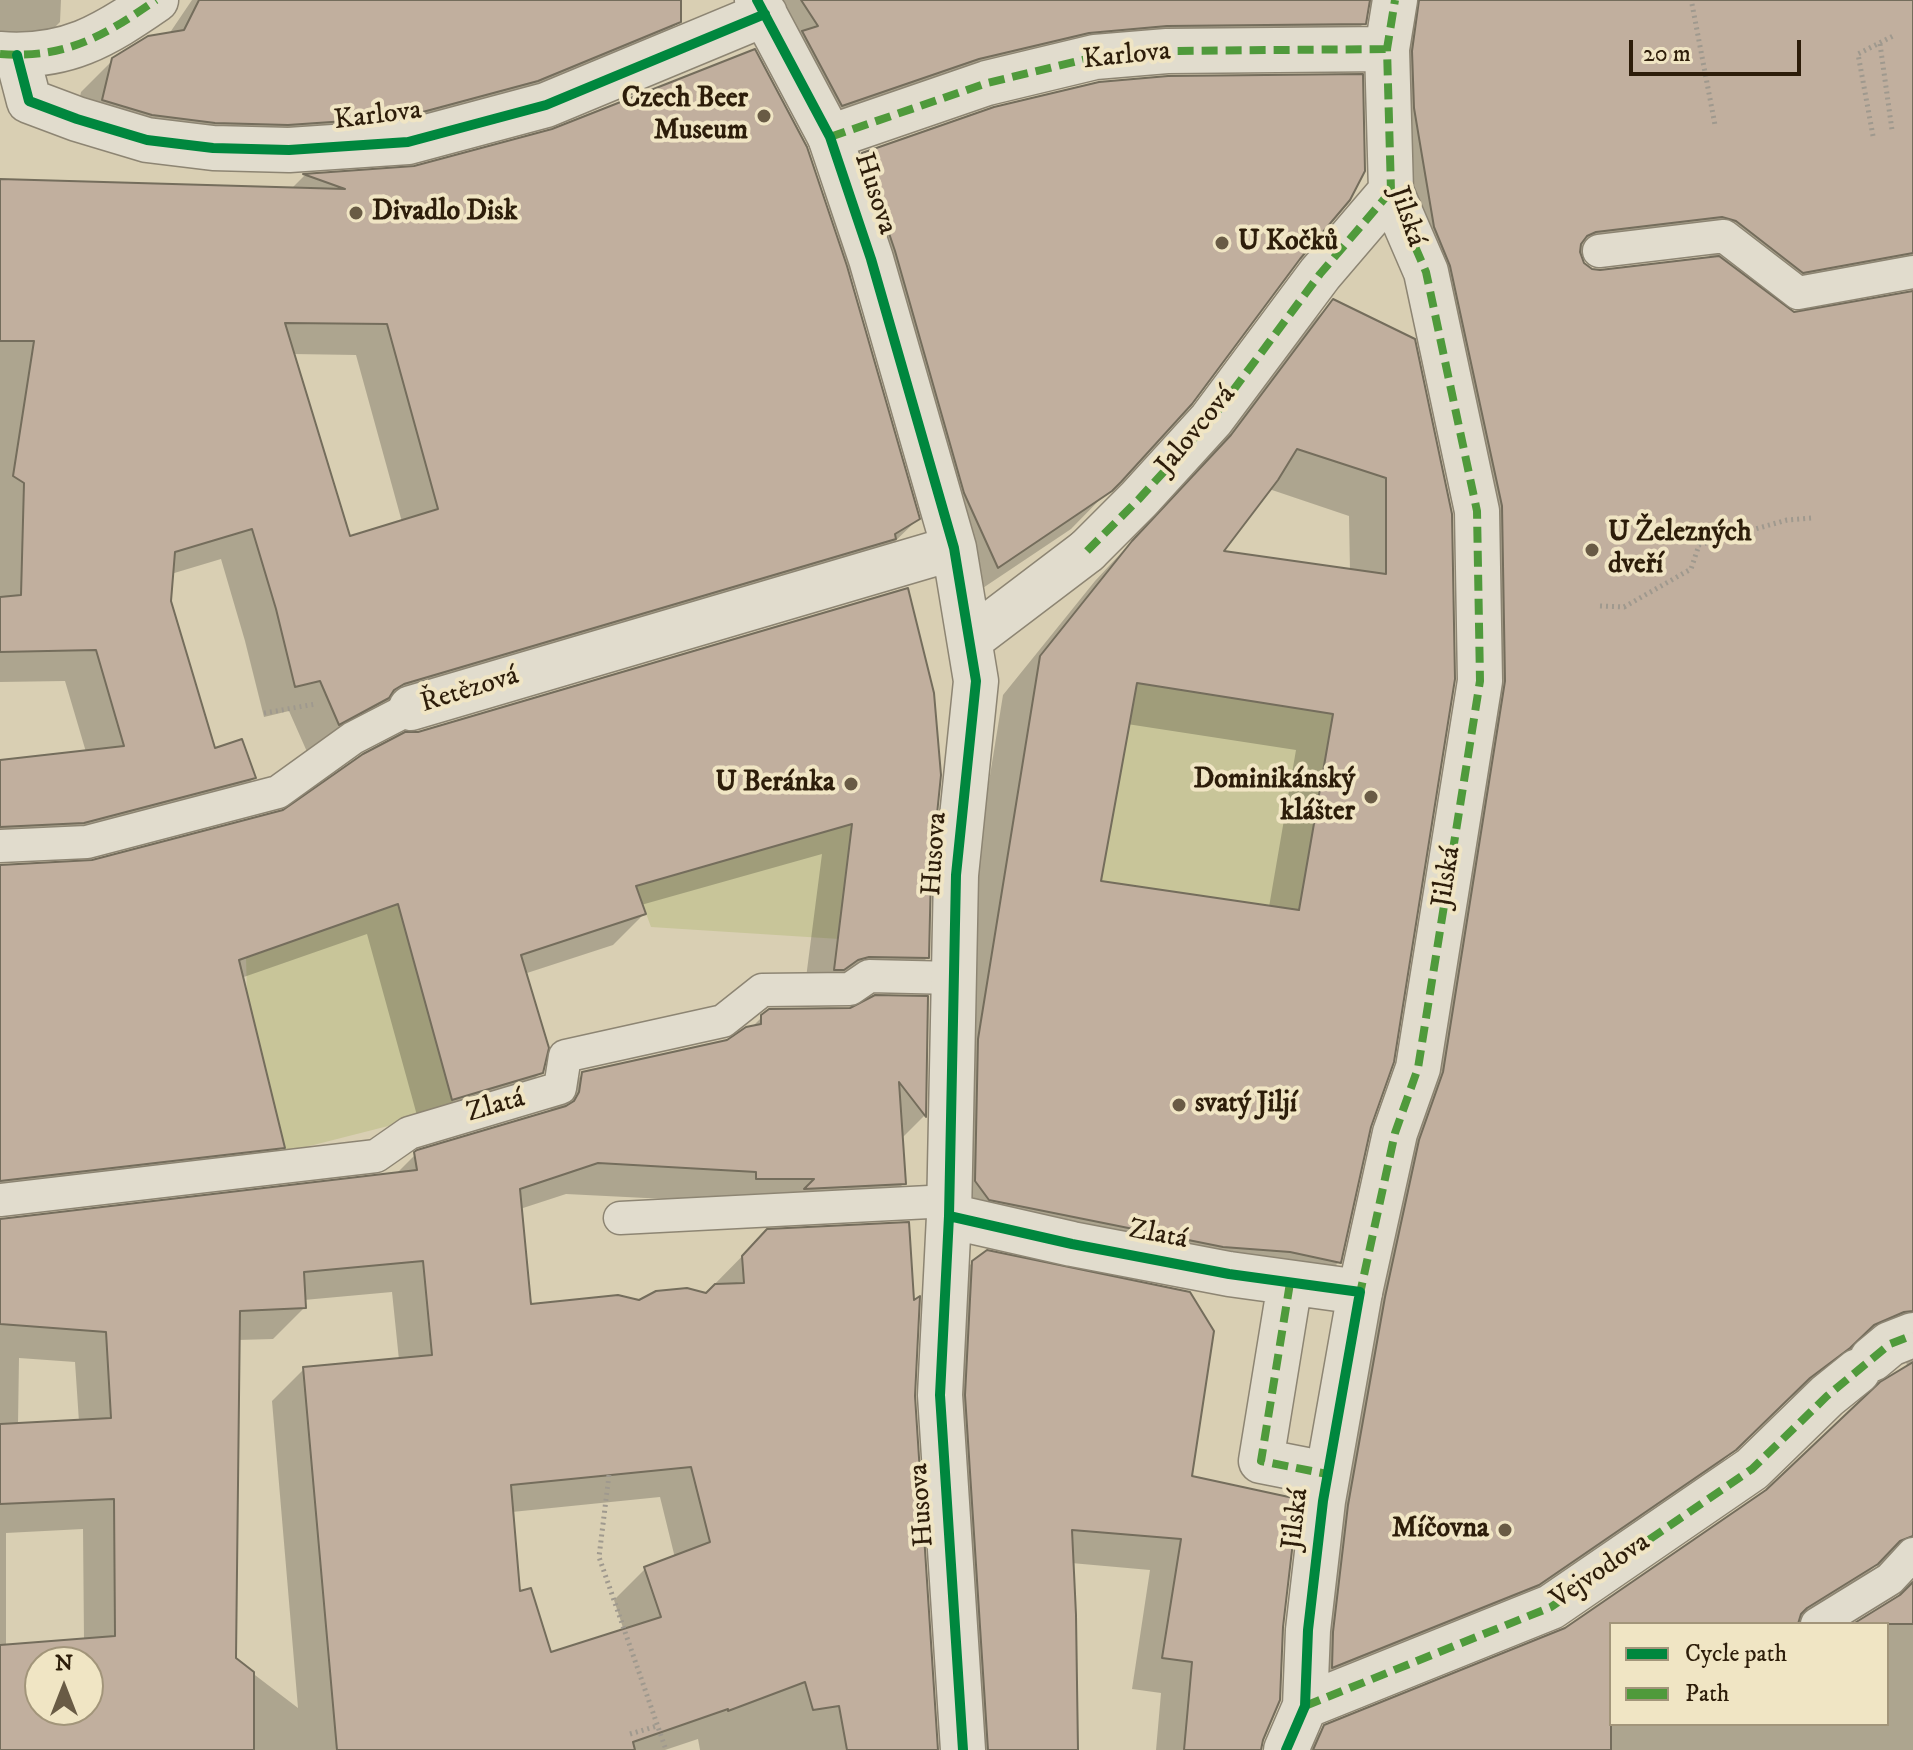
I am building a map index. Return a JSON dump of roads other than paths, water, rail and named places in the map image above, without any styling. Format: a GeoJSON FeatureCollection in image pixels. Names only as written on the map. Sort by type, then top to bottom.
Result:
{"type":"FeatureCollection","features":[{"type":"Feature","properties":{"kind":"street"},"geometry":{"type":"LineString","coordinates":[[9,55],[40,55],[87,43],[156,0]]}},
{"type":"Feature","properties":{"kind":"street"},"geometry":{"type":"LineString","coordinates":[[1387,49],[1395,0]]}},
{"type":"Feature","properties":{"kind":"street","name":"Karlova"},"geometry":{"type":"LineString","coordinates":[[9,55],[29,101],[77,119],[147,140],[213,148],[289,150],[408,142],[546,105],[761,7]]}},
{"type":"Feature","properties":{"kind":"street","name":"Husova"},"geometry":{"type":"LineString","coordinates":[[761,7],[830,137],[871,259],[954,548],[976,681],[956,875],[949,1208],[940,1395],[963,1750]]}},
{"type":"Feature","properties":{"kind":"street","name":"Karlova"},"geometry":{"type":"LineString","coordinates":[[830,137],[987,83],[1095,57],[1167,51],[1387,49]]}},
{"type":"Feature","properties":{"kind":"street","name":"Jilská"},"geometry":{"type":"LineString","coordinates":[[1286,1750],[1305,1706],[1308,1630],[1327,1474],[1360,1292],[1395,1133],[1418,1068],[1480,681],[1477,511],[1426,272],[1391,191],[1387,49]]}},
{"type":"Feature","properties":{"kind":"street","name":"Jalovcová"},"geometry":{"type":"LineString","coordinates":[[971,639],[1087,551],[1139,499],[1211,420],[1320,274],[1391,191]]}},
{"type":"Feature","properties":{"kind":"street","name":"Řetězová"},"geometry":{"type":"LineString","coordinates":[[411,708],[954,548]]}},
{"type":"Feature","properties":{"kind":"street","name":"Zlatá"},"geometry":{"type":"LineString","coordinates":[[949,1208],[1072,1244],[1229,1274],[1360,1292]]}},
{"type":"Feature","properties":{"kind":"street"},"geometry":{"type":"LineString","coordinates":[[1290,1283],[1261,1461],[1327,1474]]}},
{"type":"Feature","properties":{"kind":"street","name":"Vejvodova"},"geometry":{"type":"LineString","coordinates":[[1305,1706],[1551,1607],[1752,1469],[1827,1396],[1890,1344],[1913,1335]]}},
{"type":"Feature","properties":{"kind":"lane"},"geometry":{"type":"LineString","coordinates":[[1599,251],[1724,236],[1798,293],[1913,272]]}},
{"type":"Feature","properties":{"kind":"lane","name":"Řetězová"},"geometry":{"type":"LineString","coordinates":[[0,846],[87,842],[278,792],[353,738],[411,708]]}},
{"type":"Feature","properties":{"kind":"lane","name":"Zlatá"},"geometry":{"type":"LineString","coordinates":[[0,1200],[376,1156],[409,1133],[560,1088],[565,1056],[723,1021],[762,990],[850,989],[869,976],[955,978]]}},
{"type":"Feature","properties":{"kind":"lane"},"geometry":{"type":"LineString","coordinates":[[620,1218],[949,1208]]}},
{"type":"Feature","properties":{"kind":"lane"},"geometry":{"type":"LineString","coordinates":[[1820,1622],[1890,1579],[1913,1554]]}},
{"type":"Feature","properties":{"kind":"place","name":"Czech Beer Museum"},"geometry":{"type":"Point","coordinates":[764,116]}},
{"type":"Feature","properties":{"kind":"place","name":"Divadlo Disk"},"geometry":{"type":"Point","coordinates":[356,213]}},
{"type":"Feature","properties":{"kind":"place","name":"U Kočků"},"geometry":{"type":"Point","coordinates":[1222,243]}},
{"type":"Feature","properties":{"kind":"place","name":"U Železných dveří"},"geometry":{"type":"Point","coordinates":[1592,550]}},
{"type":"Feature","properties":{"kind":"place","name":"U Beránka"},"geometry":{"type":"Point","coordinates":[851,784]}},
{"type":"Feature","properties":{"kind":"place","name":"Dominikánský klášter"},"geometry":{"type":"Point","coordinates":[1371,797]}},
{"type":"Feature","properties":{"kind":"place","name":"svatý Jiljí"},"geometry":{"type":"Point","coordinates":[1179,1105]}},
{"type":"Feature","properties":{"kind":"place","name":"Míčovna"},"geometry":{"type":"Point","coordinates":[1505,1530]}}]}
